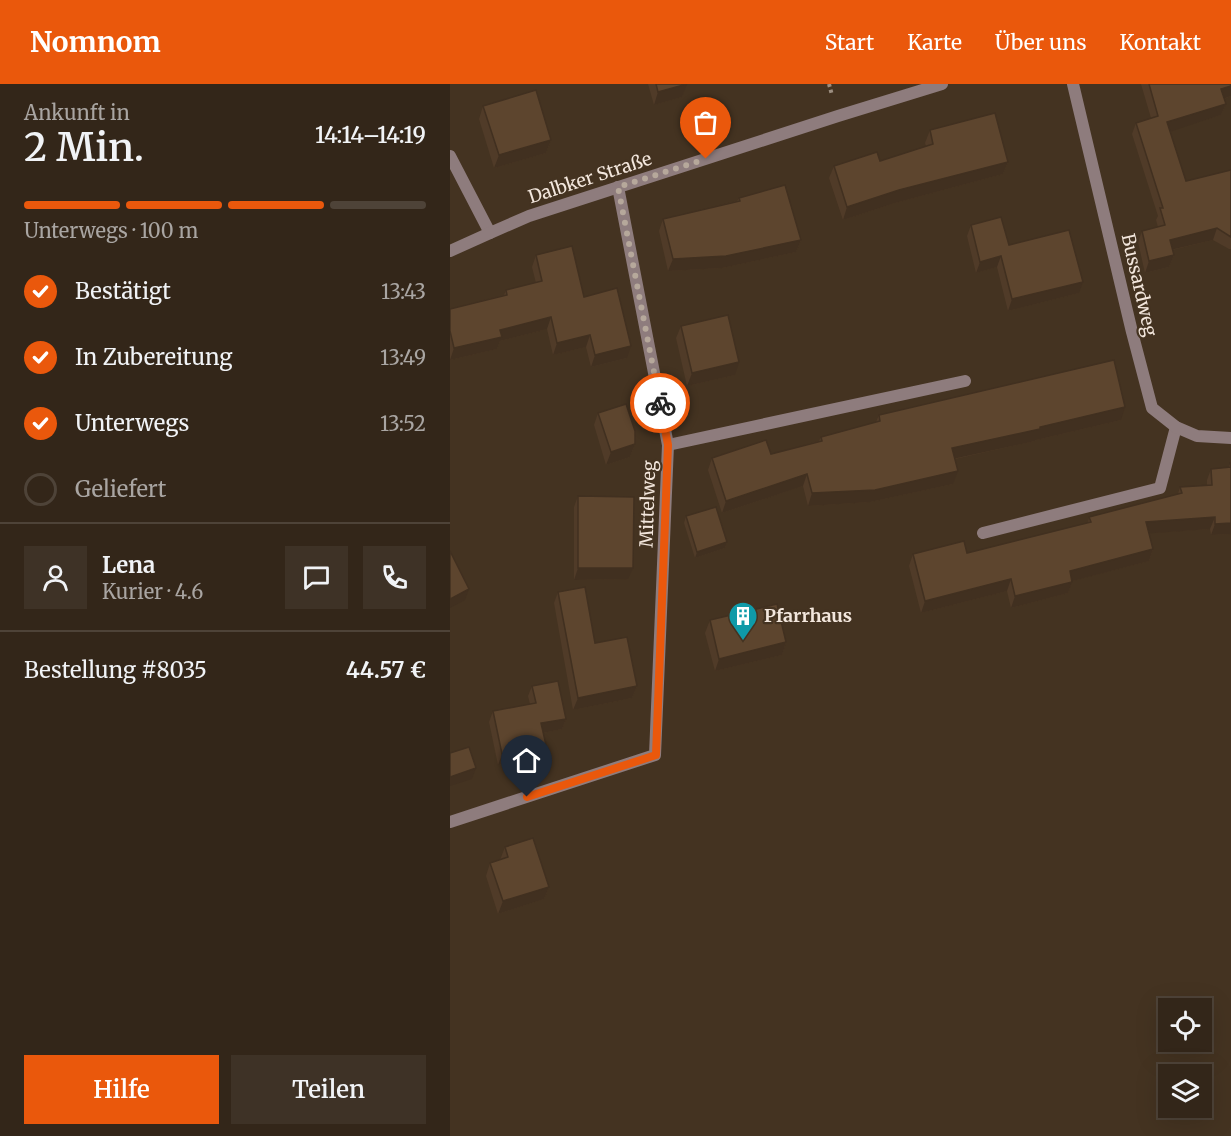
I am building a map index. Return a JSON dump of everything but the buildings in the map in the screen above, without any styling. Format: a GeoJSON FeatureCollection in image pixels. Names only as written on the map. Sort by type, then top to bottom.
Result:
{"type":"FeatureCollection","features":[{"type":"Feature","properties":{"kind":"street","name":"Dalbker Straße"},"geometry":{"type":"LineString","coordinates":[[450,251],[529,216],[942,84]]}},
{"type":"Feature","properties":{"kind":"street","name":"Bussardweg"},"geometry":{"type":"LineString","coordinates":[[1073,84],[1152,408],[1176,427],[1197,436],[1231,438]]}},
{"type":"Feature","properties":{"kind":"street"},"geometry":{"type":"LineString","coordinates":[[450,156],[490,232]]}},
{"type":"Feature","properties":{"kind":"street","name":"Mittelweg"},"geometry":{"type":"LineString","coordinates":[[450,822],[656,755],[668,445],[618,187]]}},
{"type":"Feature","properties":{"kind":"street"},"geometry":{"type":"LineString","coordinates":[[668,445],[965,381]]}},
{"type":"Feature","properties":{"kind":"street"},"geometry":{"type":"LineString","coordinates":[[983,533],[1160,488],[1176,427]]}},
{"type":"Feature","properties":{"kind":"way so far"},"geometry":{"type":"LineString","coordinates":[[660,403],[618,187],[706,159]]}},
{"type":"Feature","properties":{"kind":"place","name":"Pfarrhaus"},"geometry":{"type":"Point","coordinates":[743,642]}},
{"type":"Feature","properties":{"kind":"route"},"geometry":{"type":"LineString","coordinates":[[527,797],[656,755],[668,445],[660,403]]}}]}
